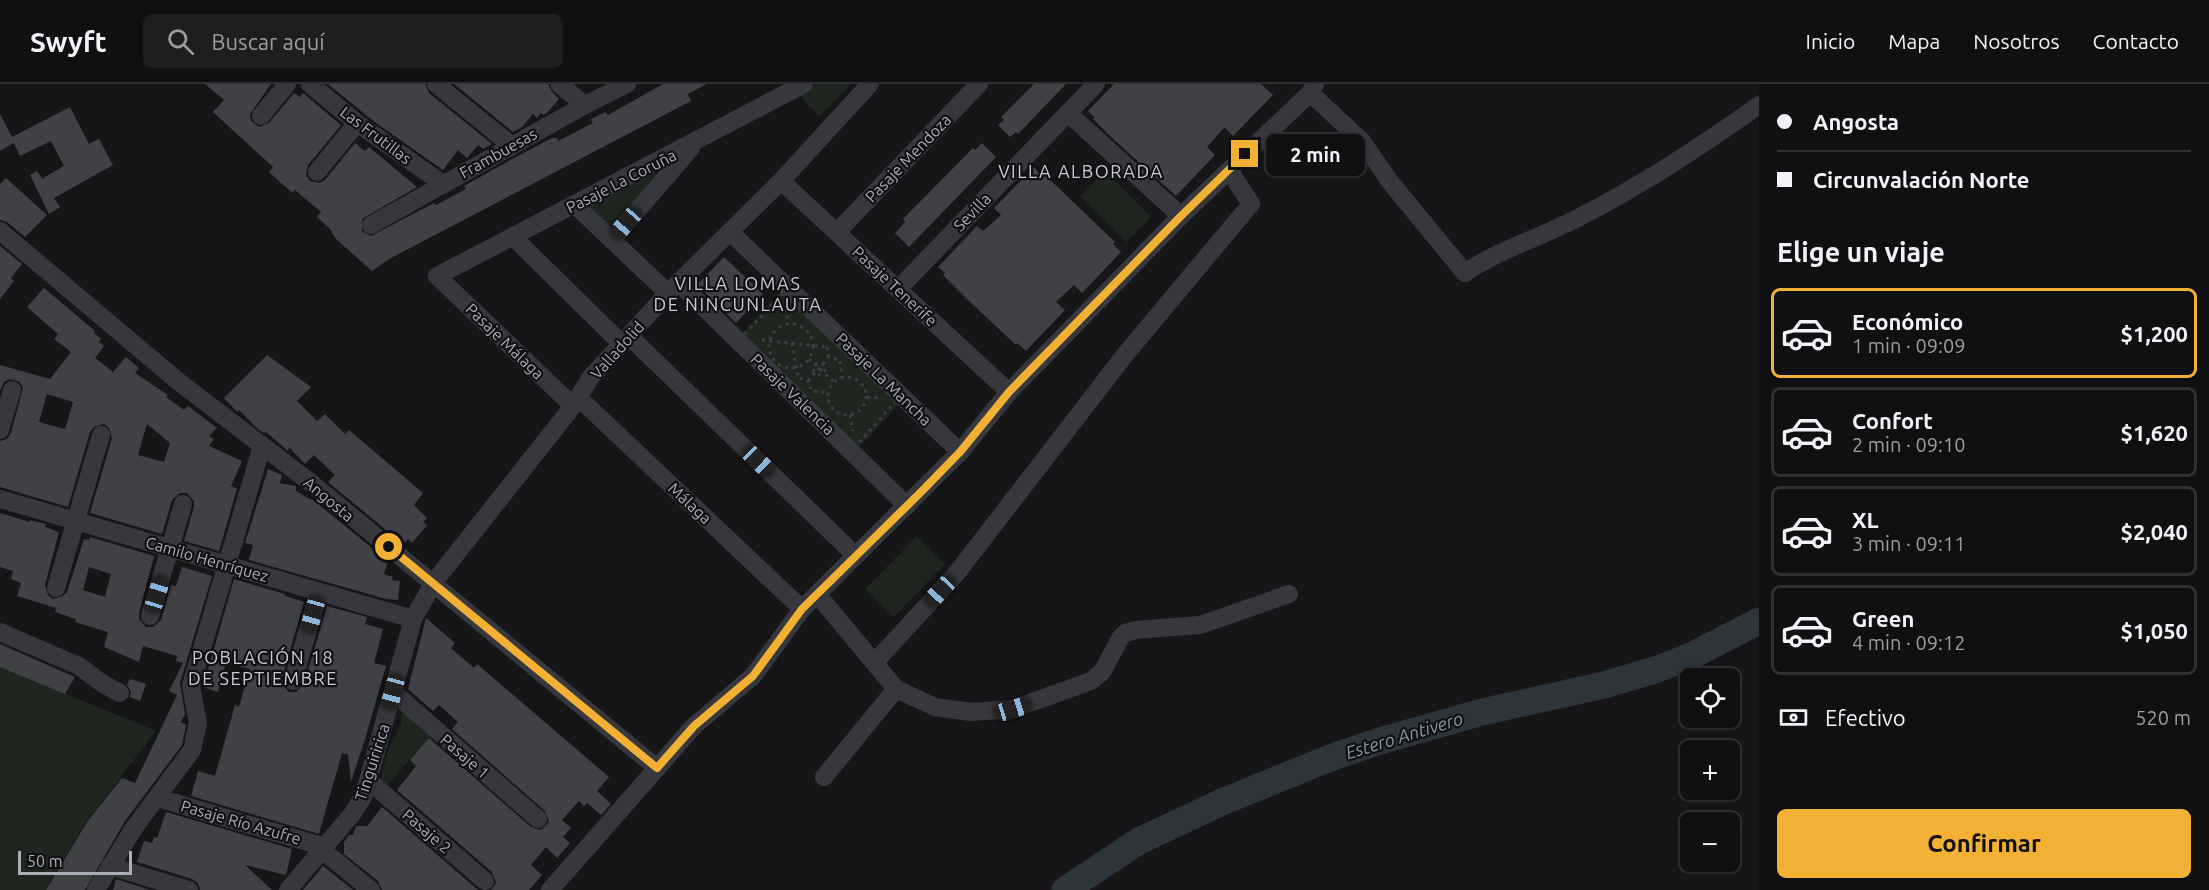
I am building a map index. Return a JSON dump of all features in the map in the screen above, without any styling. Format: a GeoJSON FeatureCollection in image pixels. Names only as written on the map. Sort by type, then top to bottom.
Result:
{"type":"FeatureCollection","features":[{"type":"Feature","properties":{"kind":"street"},"geometry":{"type":"LineString","coordinates":[[261,116],[287,84]]}},
{"type":"Feature","properties":{"kind":"street","name":"Las Frutillas"},"geometry":{"type":"LineString","coordinates":[[310,84],[357,123],[443,184]]}},
{"type":"Feature","properties":{"kind":"street"},"geometry":{"type":"LineString","coordinates":[[436,84],[512,146]]}},
{"type":"Feature","properties":{"kind":"street"},"geometry":{"type":"LineString","coordinates":[[559,84],[585,105]]}},
{"type":"Feature","properties":{"kind":"street","name":"Frambuesas"},"geometry":{"type":"LineString","coordinates":[[371,225],[585,105],[627,84]]}},
{"type":"Feature","properties":{"kind":"street","name":"Pasaje La Coruña"},"geometry":{"type":"LineString","coordinates":[[437,276],[804,84]]}},
{"type":"Feature","properties":{"kind":"street","name":"Valladolid"},"geometry":{"type":"LineString","coordinates":[[434,582],[576,402],[591,377],[674,288],[781,181],[870,84]]}},
{"type":"Feature","properties":{"kind":"street","name":"Pasaje Mendoza"},"geometry":{"type":"LineString","coordinates":[[837,232],[979,84]]}},
{"type":"Feature","properties":{"kind":"street","name":"Sevilla"},"geometry":{"type":"LineString","coordinates":[[898,289],[1096,84]]}},
{"type":"Feature","properties":{"kind":"street"},"geometry":{"type":"LineString","coordinates":[[550,890],[616,818],[694,726],[753,676],[802,609],[908,506],[960,452],[1009,392],[1181,216],[1312,88],[1362,141],[1391,183],[1465,273],[1486,258],[1572,221],[1643,183],[1759,105]]}},
{"type":"Feature","properties":{"kind":"street"},"geometry":{"type":"LineString","coordinates":[[1068,113],[1181,216]]}},
{"type":"Feature","properties":{"kind":"street"},"geometry":{"type":"LineString","coordinates":[[317,172],[357,123]]}},
{"type":"Feature","properties":{"kind":"street"},"geometry":{"type":"LineString","coordinates":[[612,240],[698,141]]}},
{"type":"Feature","properties":{"kind":"street"},"geometry":{"type":"LineString","coordinates":[[875,662],[956,574],[1124,356],[1251,204],[1229,170]]}},
{"type":"Feature","properties":{"kind":"street","name":"Pasaje Tenerife"},"geometry":{"type":"LineString","coordinates":[[781,181],[1009,392]]}},
{"type":"Feature","properties":{"kind":"street","name":"Pasaje Valencia"},"geometry":{"type":"LineString","coordinates":[[574,204],[612,240],[674,288],[908,506]]}},
{"type":"Feature","properties":{"kind":"street","name":"Angosta"},"geometry":{"type":"LineString","coordinates":[[0,231],[135,346],[279,457],[344,512],[434,582],[657,768]]}},
{"type":"Feature","properties":{"kind":"street","name":"Pasaje La Mancha"},"geometry":{"type":"LineString","coordinates":[[730,232],[960,452]]}},
{"type":"Feature","properties":{"kind":"street"},"geometry":{"type":"LineString","coordinates":[[513,237],[855,555]]}},
{"type":"Feature","properties":{"kind":"street","name":"Pasaje Málaga"},"geometry":{"type":"LineString","coordinates":[[437,276],[576,402]]}},
{"type":"Feature","properties":{"kind":"street"},"geometry":{"type":"LineString","coordinates":[[0,430],[12,390]]}},
{"type":"Feature","properties":{"kind":"street","name":"Málaga"},"geometry":{"type":"LineString","coordinates":[[576,402],[802,609]]}},
{"type":"Feature","properties":{"kind":"street"},"geometry":{"type":"LineString","coordinates":[[56,588],[101,435]]}},
{"type":"Feature","properties":{"kind":"street"},"geometry":{"type":"LineString","coordinates":[[96,890],[129,834],[192,750],[197,736],[197,711],[191,686],[262,446]]}},
{"type":"Feature","properties":{"kind":"street","name":"Camilo Henríquez"},"geometry":{"type":"LineString","coordinates":[[0,499],[413,619]]}},
{"type":"Feature","properties":{"kind":"street"},"geometry":{"type":"LineString","coordinates":[[150,616],[183,504]]}},
{"type":"Feature","properties":{"kind":"street","name":"Tinguiririca"},"geometry":{"type":"LineString","coordinates":[[288,890],[359,804],[369,781],[413,619],[434,582]]}},
{"type":"Feature","properties":{"kind":"street"},"geometry":{"type":"LineString","coordinates":[[293,681],[319,592]]}},
{"type":"Feature","properties":{"kind":"street"},"geometry":{"type":"LineString","coordinates":[[817,594],[896,689],[918,701],[953,711],[971,712],[1013,709],[1091,681],[1102,672],[1125,633],[1136,630],[1200,625],[1289,594]]}},
{"type":"Feature","properties":{"kind":"street"},"geometry":{"type":"LineString","coordinates":[[0,632],[79,666],[103,684],[120,693]]}},
{"type":"Feature","properties":{"kind":"street"},"geometry":{"type":"LineString","coordinates":[[824,777],[896,689]]}},
{"type":"Feature","properties":{"kind":"street","name":"Pasaje 1"},"geometry":{"type":"LineString","coordinates":[[393,692],[538,819]]}},
{"type":"Feature","properties":{"kind":"street","name":"Pasaje 2"},"geometry":{"type":"LineString","coordinates":[[369,781],[485,881]]}},
{"type":"Feature","properties":{"kind":"street","name":"Pasaje Río Azufre"},"geometry":{"type":"LineString","coordinates":[[158,798],[323,848],[371,890]]}},
{"type":"Feature","properties":{"kind":"street"},"geometry":{"type":"LineString","coordinates":[[110,866],[189,890]]}},
{"type":"Feature","properties":{"kind":"path"},"geometry":{"type":"LineString","coordinates":[[783,293],[897,400],[855,447],[741,338],[783,293]]}},
{"type":"Feature","properties":{"kind":"path"},"geometry":{"type":"LineString","coordinates":[[796,324],[808,331],[813,345],[809,358],[796,367],[785,367],[774,360],[769,347],[770,341],[776,329],[796,324]]}},
{"type":"Feature","properties":{"kind":"path"},"geometry":{"type":"LineString","coordinates":[[741,338],[751,339]]}},
{"type":"Feature","properties":{"kind":"path"},"geometry":{"type":"LineString","coordinates":[[760,340],[839,348]]}},
{"type":"Feature","properties":{"kind":"path"},"geometry":{"type":"LineString","coordinates":[[792,343],[798,378],[808,381]]}},
{"type":"Feature","properties":{"kind":"path"},"geometry":{"type":"LineString","coordinates":[[827,347],[829,357]]}},
{"type":"Feature","properties":{"kind":"path"},"geometry":{"type":"LineString","coordinates":[[808,381],[829,357]]}},
{"type":"Feature","properties":{"kind":"path"},"geometry":{"type":"LineString","coordinates":[[829,357],[840,360],[842,377]]}},
{"type":"Feature","properties":{"kind":"path"},"geometry":{"type":"LineString","coordinates":[[809,358],[834,382]]}},
{"type":"Feature","properties":{"kind":"path"},"geometry":{"type":"LineString","coordinates":[[815,364],[823,364]]}},
{"type":"Feature","properties":{"kind":"path"},"geometry":{"type":"LineString","coordinates":[[815,364],[815,373]]}},
{"type":"Feature","properties":{"kind":"path"},"geometry":{"type":"LineString","coordinates":[[823,364],[824,373]]}},
{"type":"Feature","properties":{"kind":"path"},"geometry":{"type":"LineString","coordinates":[[815,373],[824,373]]}},
{"type":"Feature","properties":{"kind":"path"},"geometry":{"type":"LineString","coordinates":[[842,377],[856,378],[865,388],[866,402],[857,412],[843,415],[831,406],[828,393],[834,382],[842,377]]}},
{"type":"Feature","properties":{"kind":"path"},"geometry":{"type":"LineString","coordinates":[[808,381],[811,391]]}},
{"type":"Feature","properties":{"kind":"shaded area"},"geometry":{"type":"Polygon","coordinates":[[[817,84],[851,84],[819,117],[799,94],[817,84]]]}},
{"type":"Feature","properties":{"kind":"shaded area"},"geometry":{"type":"Polygon","coordinates":[[[1105,171],[1151,217],[1127,242],[1080,197],[1105,171]]]}},
{"type":"Feature","properties":{"kind":"shaded area"},"geometry":{"type":"Polygon","coordinates":[[[654,173],[658,178],[612,227],[589,207],[590,204],[654,173]]]}},
{"type":"Feature","properties":{"kind":"shaded area"},"geometry":{"type":"Polygon","coordinates":[[[782,290],[901,402],[856,451],[739,337],[782,290]]]}},
{"type":"Feature","properties":{"kind":"shaded area"},"geometry":{"type":"Polygon","coordinates":[[[917,536],[945,564],[894,617],[865,589],[917,536]]]}},
{"type":"Feature","properties":{"kind":"shaded area"},"geometry":{"type":"Polygon","coordinates":[[[0,667],[156,731],[84,825],[45,890],[0,890],[0,667]]]}},
{"type":"Feature","properties":{"kind":"shaded area"},"geometry":{"type":"Polygon","coordinates":[[[401,713],[410,715],[433,733],[386,787],[380,781],[389,748],[400,726],[401,713]]]}},
{"type":"Feature","properties":{"kind":"building"},"geometry":{"type":"Polygon","coordinates":[[[205,84],[271,84],[250,114],[251,121],[259,127],[269,123],[294,93],[300,97],[303,93],[341,125],[308,165],[306,175],[310,181],[320,183],[325,180],[355,143],[365,151],[369,147],[417,187],[362,219],[362,231],[371,236],[466,189],[464,186],[552,138],[557,138],[558,141],[593,123],[591,119],[606,112],[608,115],[663,84],[707,84],[688,94],[691,101],[389,259],[372,271],[335,238],[330,229],[317,217],[321,212],[295,190],[293,193],[269,172],[273,167],[213,112],[224,100],[205,84]]]}},
{"type":"Feature","properties":{"kind":"building"},"geometry":{"type":"Polygon","coordinates":[[[328,84],[425,84],[429,93],[492,144],[483,149],[478,145],[467,158],[458,150],[443,170],[376,123],[328,84]]]}},
{"type":"Feature","properties":{"kind":"building"},"geometry":{"type":"Polygon","coordinates":[[[454,84],[548,84],[559,99],[547,113],[543,115],[541,113],[537,118],[533,114],[522,127],[513,132],[454,84]]]}},
{"type":"Feature","properties":{"kind":"building"},"geometry":{"type":"Polygon","coordinates":[[[1034,84],[1066,84],[1018,134],[1016,132],[1010,137],[998,125],[1004,120],[1001,117],[1034,84]]]}},
{"type":"Feature","properties":{"kind":"building"},"geometry":{"type":"Polygon","coordinates":[[[1114,84],[1261,84],[1273,95],[1233,136],[1225,128],[1223,129],[1207,147],[1215,155],[1176,196],[1112,138],[1088,111],[1114,84]]]}},
{"type":"Feature","properties":{"kind":"building"},"geometry":{"type":"Polygon","coordinates":[[[70,107],[89,144],[99,139],[113,165],[54,198],[60,207],[49,214],[30,175],[37,171],[43,180],[64,166],[51,141],[20,156],[14,143],[0,151],[0,114],[12,137],[70,107]]]}},
{"type":"Feature","properties":{"kind":"building"},"geometry":{"type":"Polygon","coordinates":[[[982,143],[996,157],[909,247],[895,233],[905,222],[903,219],[973,148],[975,150],[982,143]]]}},
{"type":"Feature","properties":{"kind":"building"},"geometry":{"type":"Polygon","coordinates":[[[1034,167],[1115,242],[1113,244],[1121,252],[1082,293],[1074,285],[1056,302],[1065,310],[1026,351],[1017,343],[1016,345],[969,301],[938,267],[977,226],[983,231],[1001,215],[994,208],[1034,167]]]}},
{"type":"Feature","properties":{"kind":"building"},"geometry":{"type":"Polygon","coordinates":[[[6,178],[47,215],[25,237],[7,222],[0,220],[0,184],[6,178]]]}},
{"type":"Feature","properties":{"kind":"building"},"geometry":{"type":"Polygon","coordinates":[[[0,246],[22,264],[11,278],[14,281],[0,299],[0,246]]]}},
{"type":"Feature","properties":{"kind":"building"},"geometry":{"type":"Polygon","coordinates":[[[724,257],[763,294],[736,323],[697,285],[724,257]]]}},
{"type":"Feature","properties":{"kind":"building"},"geometry":{"type":"Polygon","coordinates":[[[44,288],[95,331],[94,333],[101,339],[99,342],[104,346],[95,358],[113,372],[126,357],[139,368],[135,373],[168,395],[166,397],[184,410],[188,406],[217,428],[209,436],[214,439],[209,446],[242,461],[231,486],[237,489],[219,551],[184,541],[194,507],[194,501],[187,493],[180,493],[172,500],[162,534],[90,513],[112,438],[109,428],[104,424],[94,427],[90,432],[68,507],[0,487],[0,441],[7,439],[11,433],[23,388],[20,382],[10,379],[4,382],[0,391],[0,365],[50,379],[71,352],[54,339],[58,334],[27,307],[44,288]],[[47,394],[39,422],[65,429],[73,402],[47,394]],[[147,424],[138,455],[164,462],[170,443],[147,424]]]}},
{"type":"Feature","properties":{"kind":"building"},"geometry":{"type":"Polygon","coordinates":[[[267,355],[311,387],[297,401],[317,421],[325,414],[345,434],[349,430],[423,493],[414,505],[427,518],[423,522],[427,525],[412,543],[408,539],[403,544],[328,482],[335,475],[314,455],[305,464],[289,447],[288,451],[266,432],[258,429],[224,398],[267,355]]]}},
{"type":"Feature","properties":{"kind":"building"},"geometry":{"type":"Polygon","coordinates":[[[268,469],[282,475],[280,483],[296,486],[296,491],[312,499],[388,561],[384,574],[393,577],[392,580],[400,581],[398,600],[386,599],[249,560],[253,545],[245,543],[268,469]]]}},
{"type":"Feature","properties":{"kind":"building"},"geometry":{"type":"Polygon","coordinates":[[[0,513],[46,524],[45,527],[59,532],[45,585],[48,595],[53,599],[67,592],[84,539],[89,540],[90,537],[154,556],[139,613],[139,619],[146,627],[153,627],[161,620],[171,585],[176,586],[182,567],[212,576],[180,683],[185,714],[181,722],[186,725],[182,745],[125,821],[85,890],[46,890],[87,822],[122,778],[135,783],[177,695],[169,691],[183,663],[176,661],[177,656],[143,646],[139,662],[104,647],[108,632],[75,622],[76,619],[55,612],[56,608],[17,596],[21,583],[11,579],[13,571],[0,567],[0,513]],[[89,567],[83,590],[105,597],[111,574],[89,567]]]}},
{"type":"Feature","properties":{"kind":"building"},"geometry":{"type":"Polygon","coordinates":[[[234,579],[304,602],[282,678],[282,684],[289,692],[296,692],[304,684],[327,606],[367,617],[365,624],[383,629],[374,663],[386,666],[365,739],[351,782],[348,754],[342,753],[319,834],[191,796],[198,771],[215,776],[235,705],[239,707],[250,669],[226,663],[218,692],[203,687],[234,579]]]}},
{"type":"Feature","properties":{"kind":"building"},"geometry":{"type":"Polygon","coordinates":[[[426,618],[455,643],[451,648],[474,668],[477,664],[609,777],[597,791],[611,804],[601,815],[587,803],[584,806],[579,801],[562,820],[571,828],[563,837],[570,843],[557,858],[546,847],[531,865],[542,875],[529,890],[491,890],[496,883],[492,872],[397,790],[416,766],[410,760],[429,738],[531,827],[541,830],[549,822],[545,811],[452,729],[458,722],[439,705],[433,711],[408,689],[426,618]]]}},
{"type":"Feature","properties":{"kind":"building"},"geometry":{"type":"Polygon","coordinates":[[[0,644],[75,677],[65,694],[0,667],[0,644]]]}},
{"type":"Feature","properties":{"kind":"building"},"geometry":{"type":"Polygon","coordinates":[[[130,679],[146,684],[140,701],[130,697],[131,692],[127,685],[130,679]]]}},
{"type":"Feature","properties":{"kind":"building"},"geometry":{"type":"Polygon","coordinates":[[[382,807],[478,890],[382,890],[378,881],[344,854],[344,842],[349,835],[353,835],[356,826],[367,826],[382,807]]]}},
{"type":"Feature","properties":{"kind":"building"},"geometry":{"type":"Polygon","coordinates":[[[166,812],[292,849],[286,875],[245,865],[272,890],[200,890],[198,883],[192,879],[137,862],[144,841],[152,843],[154,837],[157,838],[166,812]]]}},
{"type":"Feature","properties":{"kind":"building"},"geometry":{"type":"Polygon","coordinates":[[[323,866],[353,890],[303,890],[323,866]]]}},
{"type":"Feature","properties":{"kind":"building"},"geometry":{"type":"Polygon","coordinates":[[[116,879],[150,890],[113,890],[116,879]]]}},
{"type":"Feature","properties":{"kind":"waterway","name":"Estero Antivero"},"geometry":{"type":"LineString","coordinates":[[1065,890],[1139,841],[1222,802],[1330,758],[1482,712],[1604,685],[1655,670],[1691,656],[1759,621]]}},
{"type":"Feature","properties":{"kind":"district","name":"VILLA ALBORADA"},"geometry":{"type":"Point","coordinates":[1081,171]}},
{"type":"Feature","properties":{"kind":"district","name":"VILLA LOMAS DE NINCUNLAUTA"},"geometry":{"type":"Point","coordinates":[738,293]}},
{"type":"Feature","properties":{"kind":"district","name":"POBLACIÓN 18 DE SEPTIEMBRE"},"geometry":{"type":"Point","coordinates":[263,667]}},
{"type":"Feature","properties":{"kind":"route"},"geometry":{"type":"LineString","coordinates":[[389,547],[657,768],[694,726],[753,676],[802,609],[960,452],[1009,392],[1245,154]]}}]}
